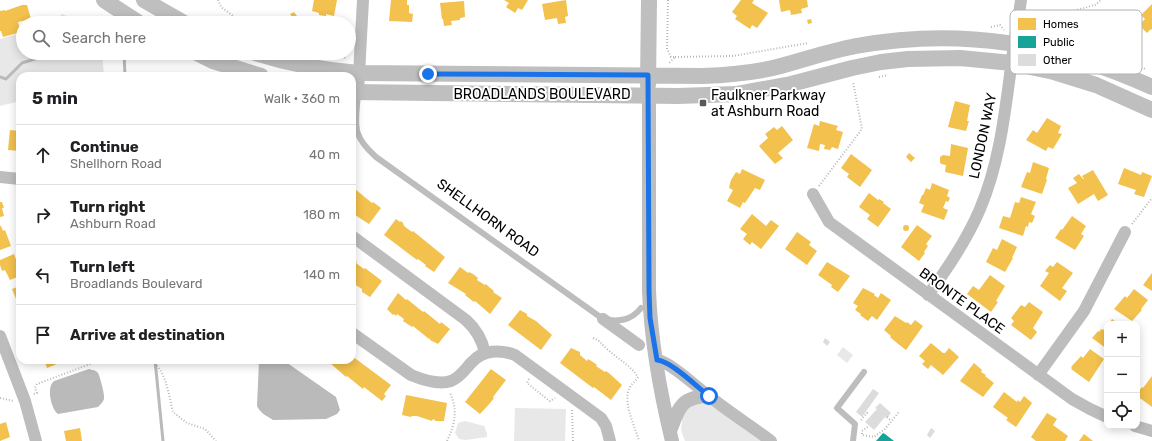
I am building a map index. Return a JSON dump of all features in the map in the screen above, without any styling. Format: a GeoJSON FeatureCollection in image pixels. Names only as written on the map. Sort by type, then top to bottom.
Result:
{"type":"FeatureCollection","features":[{"type":"Feature","properties":{"kind":"main road"},"geometry":{"type":"LineString","coordinates":[[104,0],[128,16]]}},
{"type":"Feature","properties":{"kind":"main road"},"geometry":{"type":"LineString","coordinates":[[144,0],[172,16]]}},
{"type":"Feature","properties":{"kind":"main road"},"geometry":{"type":"LineString","coordinates":[[649,0],[649,95]]}},
{"type":"Feature","properties":{"kind":"main road","name":"BROADLANDS BOULEVARD"},"geometry":{"type":"LineString","coordinates":[[356,73],[730,75],[776,67],[828,53],[882,42],[925,38],[1010,39]]}},
{"type":"Feature","properties":{"kind":"main road","name":"BROADLANDS BOULEVARD"},"geometry":{"type":"LineString","coordinates":[[356,93],[678,96],[736,94],[791,84],[881,62],[908,59],[960,58],[1010,63]]}},
{"type":"Feature","properties":{"kind":"main road"},"geometry":{"type":"LineString","coordinates":[[211,60],[248,72]]}},
{"type":"Feature","properties":{"kind":"main road","name":"BROADLANDS BOULEVARD"},"geometry":{"type":"LineString","coordinates":[[280,60],[312,68],[350,72]]}},
{"type":"Feature","properties":{"kind":"main road","name":"BROADLANDS BOULEVARD"},"geometry":{"type":"LineString","coordinates":[[1058,74],[1079,79],[1134,101],[1152,110]]}},
{"type":"Feature","properties":{"kind":"main road"},"geometry":{"type":"LineString","coordinates":[[1123,74],[1152,87]]}},
{"type":"Feature","properties":{"kind":"street"},"geometry":{"type":"LineString","coordinates":[[356,88],[359,73],[363,0]]}},
{"type":"Feature","properties":{"kind":"street","name":"LONDON WAY"},"geometry":{"type":"LineString","coordinates":[[1021,0],[1021,10]]}},
{"type":"Feature","properties":{"kind":"street","name":"LONDON WAY"},"geometry":{"type":"LineString","coordinates":[[928,295],[950,264],[967,236],[980,209],[997,157],[1003,128],[1010,74]]}},
{"type":"Feature","properties":{"kind":"street"},"geometry":{"type":"LineString","coordinates":[[649,95],[650,318],[671,436]]}},
{"type":"Feature","properties":{"kind":"street"},"geometry":{"type":"LineString","coordinates":[[0,177],[16,179]]}},
{"type":"Feature","properties":{"kind":"street","name":"BRONTE PLACE"},"geometry":{"type":"LineString","coordinates":[[813,194],[828,222],[1072,399],[1104,416]]}},
{"type":"Feature","properties":{"kind":"street"},"geometry":{"type":"LineString","coordinates":[[1038,375],[1084,311],[1125,232]]}},
{"type":"Feature","properties":{"kind":"street"},"geometry":{"type":"LineString","coordinates":[[356,239],[474,327],[479,335],[485,353]]}},
{"type":"Feature","properties":{"kind":"street","name":"SHELLHORN ROAD"},"geometry":{"type":"LineString","coordinates":[[603,319],[639,344]]}},
{"type":"Feature","properties":{"kind":"street"},"geometry":{"type":"LineString","coordinates":[[0,336],[24,398],[36,441]]}},
{"type":"Feature","properties":{"kind":"street"},"geometry":{"type":"LineString","coordinates":[[356,336],[411,375],[439,382],[446,382],[458,378],[475,359],[485,353],[501,351],[515,355],[601,418],[606,426],[610,441]]}},
{"type":"Feature","properties":{"kind":"street"},"geometry":{"type":"LineString","coordinates":[[657,360],[662,360],[670,365],[709,396],[771,441]]}},
{"type":"Feature","properties":{"kind":"street"},"geometry":{"type":"LineString","coordinates":[[671,436],[678,409],[689,399],[698,396],[709,396]]}},
{"type":"Feature","properties":{"kind":"street"},"geometry":{"type":"LineString","coordinates":[[1140,427],[1152,431]]}},
{"type":"Feature","properties":{"kind":"lane","name":"SHELLHORN ROAD"},"geometry":{"type":"LineString","coordinates":[[356,120],[357,132],[366,148],[603,319]]}},
{"type":"Feature","properties":{"kind":"lane"},"geometry":{"type":"LineString","coordinates":[[603,319],[620,321],[637,314],[641,308]]}},
{"type":"Feature","properties":{"kind":"lane"},"geometry":{"type":"LineString","coordinates":[[854,441],[854,424],[837,408],[864,372]]}},
{"type":"Feature","properties":{"kind":"path"},"geometry":{"type":"LineString","coordinates":[[218,0],[221,7],[233,16]]}},
{"type":"Feature","properties":{"kind":"path"},"geometry":{"type":"LineString","coordinates":[[668,0],[668,49],[671,56],[675,58],[669,63]]}},
{"type":"Feature","properties":{"kind":"path"},"geometry":{"type":"LineString","coordinates":[[1076,10],[1094,5],[1101,0]]}},
{"type":"Feature","properties":{"kind":"path"},"geometry":{"type":"LineString","coordinates":[[813,194],[862,129],[853,82]]}},
{"type":"Feature","properties":{"kind":"path"},"geometry":{"type":"LineString","coordinates":[[1125,232],[1152,198]]}},
{"type":"Feature","properties":{"kind":"path"},"geometry":{"type":"LineString","coordinates":[[593,338],[598,339],[638,377],[636,381],[631,384],[628,391],[627,402],[639,441]]}},
{"type":"Feature","properties":{"kind":"path"},"geometry":{"type":"LineString","coordinates":[[24,398],[36,393],[35,388],[37,384],[90,364]]}},
{"type":"Feature","properties":{"kind":"path"},"geometry":{"type":"LineString","coordinates":[[156,364],[169,392],[173,412],[187,423],[204,429],[216,441]]}},
{"type":"Feature","properties":{"kind":"path"},"geometry":{"type":"LineString","coordinates":[[531,377],[527,383],[547,399],[550,401],[556,396]]}},
{"type":"Feature","properties":{"kind":"path"},"geometry":{"type":"LineString","coordinates":[[446,441],[455,414],[455,408],[448,390]]}},
{"type":"Feature","properties":{"kind":"path"},"geometry":{"type":"LineString","coordinates":[[569,405],[572,409],[573,418],[573,441]]}},
{"type":"Feature","properties":{"kind":"path"},"geometry":{"type":"LineString","coordinates":[[866,412],[867,413],[859,421],[862,435],[874,437],[885,428],[899,412]]}},
{"type":"Feature","properties":{"kind":"path"},"geometry":{"type":"LineString","coordinates":[[887,417],[891,421]]}},
{"type":"Feature","properties":{"kind":"path"},"geometry":{"type":"LineString","coordinates":[[862,432],[869,426]]}},
{"type":"Feature","properties":{"kind":"path"},"geometry":{"type":"LineString","coordinates":[[885,428],[885,434]]}},
{"type":"Feature","properties":{"kind":"shaded area"},"geometry":{"type":"Polygon","coordinates":[[[16,34],[16,60],[103,60],[104,72],[16,72],[16,102],[0,106],[0,39],[16,34]]]}},
{"type":"Feature","properties":{"kind":"shaded area"},"geometry":{"type":"Polygon","coordinates":[[[843,347],[853,355],[847,363],[837,355],[843,347]]]}},
{"type":"Feature","properties":{"kind":"shaded area"},"geometry":{"type":"Polygon","coordinates":[[[259,364],[289,364],[336,397],[340,410],[337,414],[326,419],[273,420],[262,412],[257,406],[259,364]]]}},
{"type":"Feature","properties":{"kind":"shaded area"},"geometry":{"type":"Polygon","coordinates":[[[89,369],[96,371],[99,375],[104,394],[104,399],[102,402],[98,407],[58,414],[53,408],[50,398],[50,388],[54,381],[89,369]]]}},
{"type":"Feature","properties":{"kind":"shaded area"},"geometry":{"type":"Polygon","coordinates":[[[708,403],[763,441],[685,441],[681,430],[683,413],[694,405],[708,403]]]}},
{"type":"Feature","properties":{"kind":"shaded area"},"geometry":{"type":"Polygon","coordinates":[[[515,408],[566,409],[565,441],[514,441],[515,408]]]}},
{"type":"Feature","properties":{"kind":"shaded area"},"geometry":{"type":"Polygon","coordinates":[[[465,421],[484,426],[487,437],[466,440],[459,439],[455,433],[458,423],[465,421]]]}},
{"type":"Feature","properties":{"kind":"building: Homes"},"geometry":{"type":"Polygon","coordinates":[[[314,0],[337,0],[334,16],[326,14],[326,16],[319,15],[319,13],[312,11],[314,0]]]}},
{"type":"Feature","properties":{"kind":"building: Homes"},"geometry":{"type":"Polygon","coordinates":[[[391,0],[407,0],[407,5],[409,5],[409,13],[413,14],[412,22],[389,21],[391,0]]]}},
{"type":"Feature","properties":{"kind":"building: Homes"},"geometry":{"type":"Polygon","coordinates":[[[504,0],[528,0],[522,10],[518,8],[515,13],[506,7],[509,3],[504,0]]]}},
{"type":"Feature","properties":{"kind":"building: Homes"},"geometry":{"type":"Polygon","coordinates":[[[566,0],[568,16],[565,17],[566,23],[558,24],[557,18],[545,20],[542,4],[566,0]]]}},
{"type":"Feature","properties":{"kind":"building: Homes"},"geometry":{"type":"Polygon","coordinates":[[[741,0],[754,0],[752,3],[768,13],[757,28],[752,25],[750,29],[735,19],[737,16],[732,12],[741,0]]]}},
{"type":"Feature","properties":{"kind":"building: Homes"},"geometry":{"type":"Polygon","coordinates":[[[779,0],[807,0],[808,7],[801,9],[802,13],[791,15],[790,10],[781,12],[779,0]]]}},
{"type":"Feature","properties":{"kind":"building: Homes"},"geometry":{"type":"Polygon","coordinates":[[[464,1],[465,17],[460,18],[460,20],[451,21],[452,25],[444,26],[440,3],[464,1]]]}},
{"type":"Feature","properties":{"kind":"building: Homes"},"geometry":{"type":"Polygon","coordinates":[[[1152,4],[1152,30],[1151,29],[1147,33],[1142,28],[1142,22],[1145,19],[1142,14],[1152,4]]]}},
{"type":"Feature","properties":{"kind":"building: Homes"},"geometry":{"type":"Polygon","coordinates":[[[22,5],[27,5],[30,16],[16,16],[16,33],[3,37],[0,31],[0,11],[5,11],[22,5]]]}},
{"type":"Feature","properties":{"kind":"building: Homes"},"geometry":{"type":"Polygon","coordinates":[[[294,12],[297,16],[292,16],[290,14],[294,12]]]}},
{"type":"Feature","properties":{"kind":"building: Homes"},"geometry":{"type":"Polygon","coordinates":[[[811,19],[812,23],[808,24],[807,20],[811,19]]]}},
{"type":"Feature","properties":{"kind":"building: Homes"},"geometry":{"type":"Polygon","coordinates":[[[955,101],[970,105],[967,121],[969,121],[966,131],[948,127],[955,101]]]}},
{"type":"Feature","properties":{"kind":"building: Homes"},"geometry":{"type":"Polygon","coordinates":[[[1047,118],[1061,126],[1058,133],[1062,134],[1053,149],[1048,147],[1046,151],[1026,140],[1033,130],[1037,133],[1047,118]]]}},
{"type":"Feature","properties":{"kind":"building: Homes"},"geometry":{"type":"Polygon","coordinates":[[[820,121],[838,126],[836,130],[843,132],[838,149],[832,147],[830,150],[824,149],[825,145],[820,144],[819,151],[807,148],[814,124],[819,126],[820,121]]]}},
{"type":"Feature","properties":{"kind":"building: Homes"},"geometry":{"type":"Polygon","coordinates":[[[782,126],[793,140],[778,153],[783,158],[775,164],[759,146],[768,138],[765,134],[774,127],[777,130],[782,126]]]}},
{"type":"Feature","properties":{"kind":"building: Homes"},"geometry":{"type":"Polygon","coordinates":[[[10,130],[16,131],[16,151],[8,150],[10,130]]]}},
{"type":"Feature","properties":{"kind":"building: Homes"},"geometry":{"type":"Polygon","coordinates":[[[951,144],[968,148],[963,176],[945,172],[946,165],[941,164],[940,162],[940,157],[943,155],[950,156],[951,144]]]}},
{"type":"Feature","properties":{"kind":"building: Homes"},"geometry":{"type":"Polygon","coordinates":[[[909,153],[915,158],[911,162],[906,157],[909,153]]]}},
{"type":"Feature","properties":{"kind":"building: Homes"},"geometry":{"type":"Polygon","coordinates":[[[851,154],[872,170],[860,187],[847,177],[849,174],[841,168],[851,154]]]}},
{"type":"Feature","properties":{"kind":"building: Homes"},"geometry":{"type":"Polygon","coordinates":[[[1033,162],[1049,168],[1042,194],[1021,187],[1027,172],[1030,173],[1033,162]]]}},
{"type":"Feature","properties":{"kind":"building: Homes"},"geometry":{"type":"Polygon","coordinates":[[[1124,168],[1141,175],[1142,172],[1152,176],[1144,197],[1134,194],[1136,190],[1118,184],[1124,168]]]}},
{"type":"Feature","properties":{"kind":"building: Homes"},"geometry":{"type":"Polygon","coordinates":[[[742,169],[765,180],[760,190],[755,188],[740,208],[727,201],[733,190],[729,188],[731,180],[736,172],[740,174],[742,169]]]}},
{"type":"Feature","properties":{"kind":"building: Homes"},"geometry":{"type":"Polygon","coordinates":[[[1093,170],[1108,195],[1098,201],[1094,194],[1078,204],[1068,188],[1077,183],[1073,178],[1079,174],[1084,179],[1082,176],[1093,170]]]}},
{"type":"Feature","properties":{"kind":"building: Homes"},"geometry":{"type":"Polygon","coordinates":[[[932,183],[949,190],[947,196],[950,198],[948,202],[946,201],[943,208],[948,210],[944,220],[921,212],[924,205],[919,203],[922,195],[926,188],[930,190],[932,183]]]}},
{"type":"Feature","properties":{"kind":"building: Homes"},"geometry":{"type":"Polygon","coordinates":[[[356,190],[372,203],[373,202],[381,208],[369,224],[356,216],[356,190]]]}},
{"type":"Feature","properties":{"kind":"building: Homes"},"geometry":{"type":"Polygon","coordinates":[[[869,193],[878,200],[879,199],[884,202],[883,203],[891,209],[878,227],[867,219],[870,215],[859,207],[869,193]]]}},
{"type":"Feature","properties":{"kind":"building: Homes"},"geometry":{"type":"Polygon","coordinates":[[[1021,197],[1036,202],[1031,214],[1035,216],[1032,223],[1029,222],[1028,227],[1026,226],[1023,236],[999,228],[1003,216],[1010,218],[1015,202],[1019,203],[1021,197]]]}},
{"type":"Feature","properties":{"kind":"building: Homes"},"geometry":{"type":"Polygon","coordinates":[[[0,202],[2,202],[4,208],[2,208],[4,216],[0,217],[0,202]]]}},
{"type":"Feature","properties":{"kind":"building: Homes"},"geometry":{"type":"Polygon","coordinates":[[[752,214],[766,226],[771,220],[779,226],[761,249],[752,242],[750,245],[743,239],[747,234],[740,229],[752,214]]]}},
{"type":"Feature","properties":{"kind":"building: Homes"},"geometry":{"type":"Polygon","coordinates":[[[1072,216],[1086,226],[1081,234],[1084,236],[1075,250],[1055,238],[1072,216]]]}},
{"type":"Feature","properties":{"kind":"building: Homes"},"geometry":{"type":"Polygon","coordinates":[[[396,219],[400,222],[401,221],[404,226],[412,232],[413,231],[445,257],[434,272],[384,235],[396,219]]]}},
{"type":"Feature","properties":{"kind":"building: Homes"},"geometry":{"type":"Polygon","coordinates":[[[906,225],[909,228],[906,231],[903,228],[906,225]]]}},
{"type":"Feature","properties":{"kind":"building: Homes"},"geometry":{"type":"Polygon","coordinates":[[[917,225],[932,236],[926,244],[928,246],[924,252],[925,253],[919,261],[901,247],[917,225]]]}},
{"type":"Feature","properties":{"kind":"building: Homes"},"geometry":{"type":"Polygon","coordinates":[[[0,226],[3,231],[5,230],[11,246],[0,250],[0,226]]]}},
{"type":"Feature","properties":{"kind":"building: Homes"},"geometry":{"type":"Polygon","coordinates":[[[797,232],[811,242],[809,245],[817,251],[807,265],[785,249],[797,232]]]}},
{"type":"Feature","properties":{"kind":"building: Homes"},"geometry":{"type":"Polygon","coordinates":[[[1002,239],[1017,247],[1005,272],[986,262],[993,248],[997,250],[1002,239]]]}},
{"type":"Feature","properties":{"kind":"building: Homes"},"geometry":{"type":"Polygon","coordinates":[[[14,254],[16,259],[16,278],[10,280],[5,270],[2,271],[0,260],[14,254]]]}},
{"type":"Feature","properties":{"kind":"building: Homes"},"geometry":{"type":"Polygon","coordinates":[[[827,262],[850,276],[838,292],[831,287],[832,285],[818,275],[827,262]]]}},
{"type":"Feature","properties":{"kind":"building: Homes"},"geometry":{"type":"Polygon","coordinates":[[[1057,262],[1073,273],[1062,288],[1067,291],[1060,301],[1040,286],[1049,273],[1045,271],[1050,265],[1053,267],[1057,262]]]}},
{"type":"Feature","properties":{"kind":"building: Homes"},"geometry":{"type":"Polygon","coordinates":[[[356,263],[382,281],[370,297],[362,292],[362,289],[356,285],[356,263]]]}},
{"type":"Feature","properties":{"kind":"building: Homes"},"geometry":{"type":"Polygon","coordinates":[[[460,267],[468,273],[473,274],[478,278],[477,280],[485,285],[486,284],[494,291],[493,292],[502,298],[490,314],[475,301],[474,302],[465,295],[466,294],[448,283],[460,267]]]}},
{"type":"Feature","properties":{"kind":"building: Homes"},"geometry":{"type":"Polygon","coordinates":[[[1152,273],[1152,291],[1143,285],[1152,273]]]}},
{"type":"Feature","properties":{"kind":"building: Homes"},"geometry":{"type":"Polygon","coordinates":[[[990,275],[1005,286],[996,301],[998,302],[991,312],[967,294],[973,286],[979,290],[990,275]]]}},
{"type":"Feature","properties":{"kind":"building: Homes"},"geometry":{"type":"Polygon","coordinates":[[[16,288],[16,299],[12,289],[16,288]]]}},
{"type":"Feature","properties":{"kind":"building: Homes"},"geometry":{"type":"Polygon","coordinates":[[[863,288],[875,294],[874,295],[878,298],[881,293],[891,300],[877,320],[872,316],[868,321],[855,310],[858,306],[853,303],[863,288]]]}},
{"type":"Feature","properties":{"kind":"building: Homes"},"geometry":{"type":"Polygon","coordinates":[[[1134,289],[1148,300],[1141,309],[1142,310],[1132,321],[1114,309],[1125,296],[1127,298],[1134,289]]]}},
{"type":"Feature","properties":{"kind":"building: Homes"},"geometry":{"type":"Polygon","coordinates":[[[398,293],[440,324],[441,322],[450,329],[438,344],[430,340],[430,338],[429,339],[413,326],[412,327],[403,321],[404,319],[397,314],[396,316],[394,314],[393,315],[387,309],[398,293]]]}},
{"type":"Feature","properties":{"kind":"building: Homes"},"geometry":{"type":"Polygon","coordinates":[[[1029,302],[1043,312],[1033,328],[1037,332],[1031,340],[1011,325],[1014,321],[1011,318],[1021,305],[1025,307],[1029,302]]]}},
{"type":"Feature","properties":{"kind":"building: Homes"},"geometry":{"type":"Polygon","coordinates":[[[520,310],[552,335],[541,350],[508,325],[520,310]]]}},
{"type":"Feature","properties":{"kind":"building: Homes"},"geometry":{"type":"Polygon","coordinates":[[[895,316],[911,325],[915,320],[923,326],[906,350],[884,330],[895,316]]]}},
{"type":"Feature","properties":{"kind":"building: Homes"},"geometry":{"type":"Polygon","coordinates":[[[1101,329],[1104,329],[1104,347],[1092,338],[1098,331],[1099,332],[1101,329]]]}},
{"type":"Feature","properties":{"kind":"building: Homes"},"geometry":{"type":"Polygon","coordinates":[[[931,343],[943,353],[945,353],[949,348],[959,357],[943,375],[931,365],[928,369],[922,364],[925,361],[919,356],[931,343]]]}},
{"type":"Feature","properties":{"kind":"building: Homes"},"geometry":{"type":"Polygon","coordinates":[[[571,348],[580,352],[580,355],[587,361],[588,359],[593,362],[597,365],[596,366],[605,372],[606,371],[622,385],[611,400],[560,363],[571,348]]]}},
{"type":"Feature","properties":{"kind":"building: Homes"},"geometry":{"type":"Polygon","coordinates":[[[1090,349],[1104,359],[1089,382],[1071,369],[1071,367],[1081,356],[1083,358],[1090,349]]]}},
{"type":"Feature","properties":{"kind":"building: Homes"},"geometry":{"type":"Polygon","coordinates":[[[356,359],[391,385],[384,394],[386,396],[382,401],[364,387],[363,389],[347,376],[346,377],[331,364],[356,364],[356,359]]]}},
{"type":"Feature","properties":{"kind":"building: Homes"},"geometry":{"type":"Polygon","coordinates":[[[974,363],[982,370],[981,372],[986,375],[985,376],[994,383],[983,397],[960,381],[974,363]]]}},
{"type":"Feature","properties":{"kind":"building: Homes"},"geometry":{"type":"Polygon","coordinates":[[[46,364],[57,364],[47,368],[46,364]]]}},
{"type":"Feature","properties":{"kind":"building: Homes"},"geometry":{"type":"Polygon","coordinates":[[[491,369],[506,380],[491,402],[480,414],[465,402],[491,369]]]}},
{"type":"Feature","properties":{"kind":"building: Homes"},"geometry":{"type":"Polygon","coordinates":[[[1152,376],[1152,407],[1140,398],[1140,390],[1142,387],[1143,388],[1152,376]]]}},
{"type":"Feature","properties":{"kind":"building: Homes"},"geometry":{"type":"Polygon","coordinates":[[[1004,392],[1017,402],[1018,400],[1020,402],[1024,396],[1032,403],[1016,427],[1006,420],[1008,418],[993,407],[1004,392]]]}},
{"type":"Feature","properties":{"kind":"building: Homes"},"geometry":{"type":"Polygon","coordinates":[[[406,395],[447,403],[444,421],[436,421],[433,419],[432,421],[417,416],[411,417],[402,415],[406,395]]]}},
{"type":"Feature","properties":{"kind":"building: Homes"},"geometry":{"type":"Polygon","coordinates":[[[1047,413],[1057,419],[1053,425],[1068,436],[1065,441],[1036,441],[1031,437],[1047,413]]]}},
{"type":"Feature","properties":{"kind":"building: Homes"},"geometry":{"type":"Polygon","coordinates":[[[6,422],[10,437],[0,441],[0,424],[6,422]]]}},
{"type":"Feature","properties":{"kind":"building: Homes"},"geometry":{"type":"Polygon","coordinates":[[[80,428],[82,441],[66,441],[64,431],[80,428]]]}},
{"type":"Feature","properties":{"kind":"building: Homes"},"geometry":{"type":"Polygon","coordinates":[[[1084,434],[1093,441],[1079,441],[1084,434]]]}},
{"type":"Feature","properties":{"kind":"building: Public"},"geometry":{"type":"Polygon","coordinates":[[[883,433],[885,434],[894,441],[876,441],[883,433]]]}},
{"type":"Feature","properties":{"kind":"building: Other"},"geometry":{"type":"Polygon","coordinates":[[[825,338],[830,342],[827,346],[823,342],[825,338]]]}},
{"type":"Feature","properties":{"kind":"building: Other"},"geometry":{"type":"Polygon","coordinates":[[[873,389],[879,393],[862,417],[856,412],[873,389]]]}},
{"type":"Feature","properties":{"kind":"building: Other"},"geometry":{"type":"Polygon","coordinates":[[[880,403],[891,413],[887,418],[885,417],[874,430],[865,422],[877,409],[875,408],[880,403]]]}},
{"type":"Feature","properties":{"kind":"building: Other"},"geometry":{"type":"Polygon","coordinates":[[[931,428],[935,431],[930,438],[927,435],[931,428]]]}},
{"type":"Feature","properties":{"kind":"waterway"},"geometry":{"type":"LineString","coordinates":[[0,77],[6,79],[22,63],[32,60]]}},
{"type":"Feature","properties":{"kind":"waterway"},"geometry":{"type":"LineString","coordinates":[[124,60],[125,72]]}},
{"type":"Feature","properties":{"kind":"waterway"},"geometry":{"type":"LineString","coordinates":[[155,364],[163,441]]}},
{"type":"Feature","properties":{"kind":"place","name":"Faulkner Parkway at Ashburn Road"},"geometry":{"type":"Point","coordinates":[703,103]}},
{"type":"Feature","properties":{"kind":"route"},"geometry":{"type":"LineString","coordinates":[[428,74],[648,75],[649,291],[650,318],[657,360],[662,360],[670,365],[709,396]]}}]}
